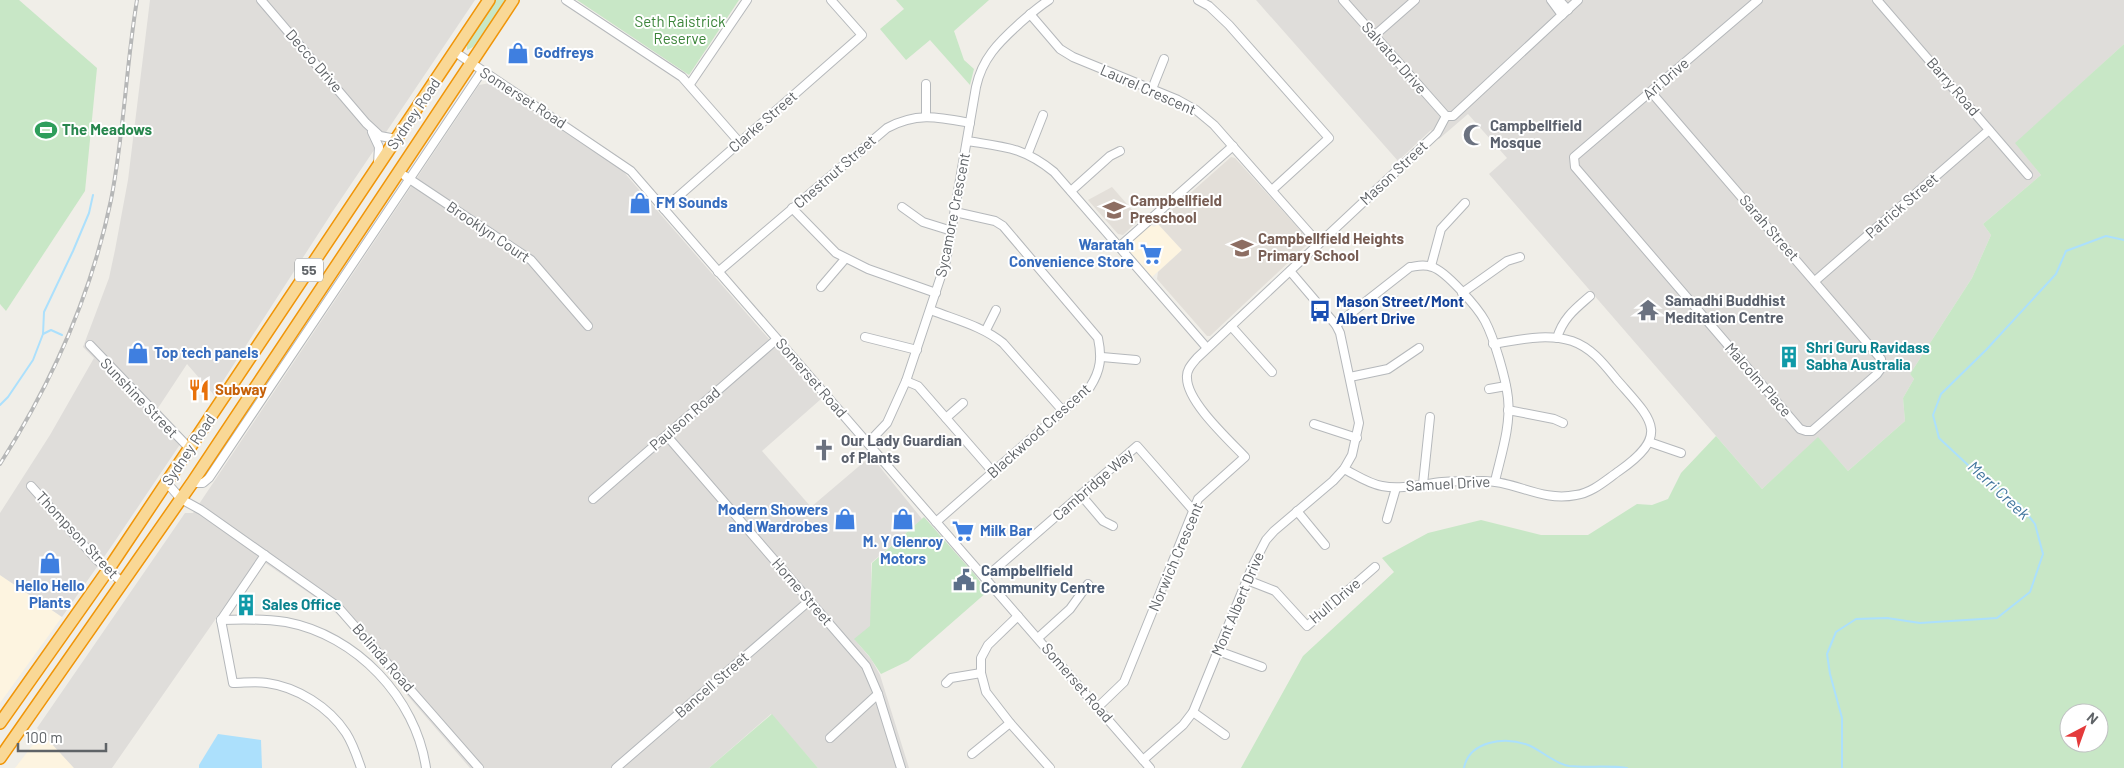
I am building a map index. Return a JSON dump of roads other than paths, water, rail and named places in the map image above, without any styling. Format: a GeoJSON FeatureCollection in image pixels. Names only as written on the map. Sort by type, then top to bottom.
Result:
{"type":"FeatureCollection","features":[{"type":"Feature","properties":{"kind":"highway","name":"Sydney Road"},"geometry":{"type":"LineString","coordinates":[[0,723],[108,570],[190,449],[489,0]]}},
{"type":"Feature","properties":{"kind":"highway","name":"Sydney Road"},"geometry":{"type":"LineString","coordinates":[[0,758],[192,484],[513,0]]}},
{"type":"Feature","properties":{"kind":"street","name":"Decco Drive"},"geometry":{"type":"LineString","coordinates":[[261,0],[366,123],[380,136],[396,139]]}},
{"type":"Feature","properties":{"kind":"street"},"geometry":{"type":"LineString","coordinates":[[566,0],[690,84],[740,142]]}},
{"type":"Feature","properties":{"kind":"street"},"geometry":{"type":"LineString","coordinates":[[690,84],[747,0]]}},
{"type":"Feature","properties":{"kind":"street","name":"Clarke Street"},"geometry":{"type":"LineString","coordinates":[[664,208],[862,35],[831,0]]}},
{"type":"Feature","properties":{"kind":"street","name":"Sycamore Crescent"},"geometry":{"type":"LineString","coordinates":[[868,443],[887,423],[906,381],[946,261],[978,78],[988,56],[1001,40],[1049,0]]}},
{"type":"Feature","properties":{"kind":"street"},"geometry":{"type":"LineString","coordinates":[[1198,0],[1209,6],[1229,25],[1329,138],[1272,190]]}},
{"type":"Feature","properties":{"kind":"street","name":"Salvator Drive"},"geometry":{"type":"LineString","coordinates":[[1343,0],[1446,116]]}},
{"type":"Feature","properties":{"kind":"street"},"geometry":{"type":"LineString","coordinates":[[1374,36],[1415,0]]}},
{"type":"Feature","properties":{"kind":"street"},"geometry":{"type":"LineString","coordinates":[[1551,0],[1565,12]]}},
{"type":"Feature","properties":{"kind":"street"},"geometry":{"type":"LineString","coordinates":[[1559,0],[1565,12]]}},
{"type":"Feature","properties":{"kind":"street","name":"Mason Street"},"geometry":{"type":"LineString","coordinates":[[1207,348],[1437,133],[1446,116],[1453,116],[1578,0]]}},
{"type":"Feature","properties":{"kind":"street","name":"Ari Drive"},"geometry":{"type":"LineString","coordinates":[[1574,157],[1758,0]]}},
{"type":"Feature","properties":{"kind":"street","name":"Barry Road"},"geometry":{"type":"LineString","coordinates":[[1877,0],[2028,175]]}},
{"type":"Feature","properties":{"kind":"street","name":"Laurel Crescent"},"geometry":{"type":"LineString","coordinates":[[1030,14],[1048,37],[1066,53],[1196,110],[1214,125],[1319,244]]}},
{"type":"Feature","properties":{"kind":"street","name":"Somerset Road"},"geometry":{"type":"LineString","coordinates":[[455,52],[624,165],[664,208],[1150,768]]}},
{"type":"Feature","properties":{"kind":"street"},"geometry":{"type":"LineString","coordinates":[[1152,90],[1164,59]]}},
{"type":"Feature","properties":{"kind":"street","name":"Sydney Road"},"geometry":{"type":"LineString","coordinates":[[192,484],[203,483],[209,478],[482,71]]}},
{"type":"Feature","properties":{"kind":"street","name":"Sydney Road"},"geometry":{"type":"LineString","coordinates":[[463,77],[466,86],[464,96]]}},
{"type":"Feature","properties":{"kind":"street"},"geometry":{"type":"LineString","coordinates":[[926,84],[926,116]]}},
{"type":"Feature","properties":{"kind":"street","name":"Sarah Street"},"geometry":{"type":"LineString","coordinates":[[1651,92],[1881,359],[1882,367]]}},
{"type":"Feature","properties":{"kind":"street"},"geometry":{"type":"LineString","coordinates":[[1028,153],[1044,115]]}},
{"type":"Feature","properties":{"kind":"street","name":"Chestnut Street"},"geometry":{"type":"LineString","coordinates":[[718,272],[878,134],[899,122],[926,116],[970,122]]}},
{"type":"Feature","properties":{"kind":"street","name":"Decco Drive"},"geometry":{"type":"LineString","coordinates":[[366,123],[378,142],[377,168]]}},
{"type":"Feature","properties":{"kind":"street","name":"Patrick Street"},"geometry":{"type":"LineString","coordinates":[[1815,281],[1989,130]]}},
{"type":"Feature","properties":{"kind":"street"},"geometry":{"type":"LineString","coordinates":[[967,141],[1012,148],[1028,153],[1054,172],[1207,348]]}},
{"type":"Feature","properties":{"kind":"street"},"geometry":{"type":"LineString","coordinates":[[1119,247],[1233,146]]}},
{"type":"Feature","properties":{"kind":"street"},"geometry":{"type":"LineString","coordinates":[[1070,191],[1110,156],[1120,151]]}},
{"type":"Feature","properties":{"kind":"street","name":"Malcolm Place"},"geometry":{"type":"LineString","coordinates":[[1574,157],[1575,167],[1800,429],[1812,431],[1877,374],[1882,367]]}},
{"type":"Feature","properties":{"kind":"street","name":"Brooklyn Court"},"geometry":{"type":"LineString","coordinates":[[399,172],[531,260],[588,326]]}},
{"type":"Feature","properties":{"kind":"street"},"geometry":{"type":"LineString","coordinates":[[1431,266],[1441,229],[1465,203]]}},
{"type":"Feature","properties":{"kind":"street"},"geometry":{"type":"LineString","coordinates":[[902,207],[923,222],[952,231]]}},
{"type":"Feature","properties":{"kind":"street"},"geometry":{"type":"LineString","coordinates":[[792,208],[828,247],[845,259],[936,293]]}},
{"type":"Feature","properties":{"kind":"street"},"geometry":{"type":"LineString","coordinates":[[955,212],[995,221],[1004,226],[1098,338],[1102,357],[1136,360]]}},
{"type":"Feature","properties":{"kind":"street"},"geometry":{"type":"LineString","coordinates":[[1462,293],[1507,261],[1520,257]]}},
{"type":"Feature","properties":{"kind":"street"},"geometry":{"type":"LineString","coordinates":[[821,287],[845,259]]}},
{"type":"Feature","properties":{"kind":"street"},"geometry":{"type":"LineString","coordinates":[[1336,324],[1410,268],[1421,265],[1431,266],[1445,274],[1485,320],[1506,386],[1509,400],[1506,431],[1495,481]]}},
{"type":"Feature","properties":{"kind":"street","name":"Mont Albert Drive"},"geometry":{"type":"LineString","coordinates":[[1143,760],[1183,725],[1193,712],[1247,580],[1266,540],[1344,469],[1352,455],[1359,423],[1344,344],[1336,324],[1290,271]]}},
{"type":"Feature","properties":{"kind":"street"},"geometry":{"type":"LineString","coordinates":[[1557,338],[1561,326],[1568,315],[1590,296]]}},
{"type":"Feature","properties":{"kind":"street"},"geometry":{"type":"LineString","coordinates":[[931,310],[986,330],[1003,343],[1063,411]]}},
{"type":"Feature","properties":{"kind":"street"},"geometry":{"type":"LineString","coordinates":[[986,330],[996,310]]}},
{"type":"Feature","properties":{"kind":"street"},"geometry":{"type":"LineString","coordinates":[[1231,326],[1272,372]]}},
{"type":"Feature","properties":{"kind":"street"},"geometry":{"type":"LineString","coordinates":[[295,329],[305,336]]}},
{"type":"Feature","properties":{"kind":"street"},"geometry":{"type":"LineString","coordinates":[[1493,344],[1540,336],[1573,342],[1590,350],[1646,413],[1652,430],[1650,442],[1681,453]]}},
{"type":"Feature","properties":{"kind":"street"},"geometry":{"type":"LineString","coordinates":[[865,337],[917,350]]}},
{"type":"Feature","properties":{"kind":"street","name":"Paulson Road"},"geometry":{"type":"LineString","coordinates":[[593,499],[777,339]]}},
{"type":"Feature","properties":{"kind":"street","name":"Sunshine Street"},"geometry":{"type":"LineString","coordinates":[[90,346],[190,449]]}},
{"type":"Feature","properties":{"kind":"street","name":"Norwich Crescent"},"geometry":{"type":"LineString","coordinates":[[1098,707],[1124,682],[1198,499],[1245,457],[1196,402],[1188,387],[1186,377],[1188,369],[1207,348]]}},
{"type":"Feature","properties":{"kind":"street"},"geometry":{"type":"LineString","coordinates":[[1350,377],[1388,369],[1419,348]]}},
{"type":"Feature","properties":{"kind":"street","name":"Blackwood Crescent"},"geometry":{"type":"LineString","coordinates":[[936,522],[1090,387],[1096,377],[1102,357]]}},
{"type":"Feature","properties":{"kind":"street"},"geometry":{"type":"LineString","coordinates":[[906,381],[918,386],[993,472]]}},
{"type":"Feature","properties":{"kind":"street"},"geometry":{"type":"LineString","coordinates":[[1489,389],[1506,386]]}},
{"type":"Feature","properties":{"kind":"street"},"geometry":{"type":"LineString","coordinates":[[946,418],[963,403]]}},
{"type":"Feature","properties":{"kind":"street"},"geometry":{"type":"LineString","coordinates":[[1508,410],[1554,418],[1563,423]]}},
{"type":"Feature","properties":{"kind":"street"},"geometry":{"type":"LineString","coordinates":[[1423,484],[1430,417]]}},
{"type":"Feature","properties":{"kind":"street"},"geometry":{"type":"LineString","coordinates":[[1314,424],[1357,438]]}},
{"type":"Feature","properties":{"kind":"street","name":"Horne Street"},"geometry":{"type":"LineString","coordinates":[[667,436],[866,666],[878,694],[901,768]]}},
{"type":"Feature","properties":{"kind":"street","name":"Samuel Drive"},"geometry":{"type":"LineString","coordinates":[[1344,469],[1381,486],[1396,488],[1423,484],[1495,481],[1540,494],[1559,497],[1577,495],[1592,490],[1642,454],[1650,442]]}},
{"type":"Feature","properties":{"kind":"street","name":"Cambridge Way"},"geometry":{"type":"LineString","coordinates":[[985,578],[1137,446],[1193,510]]}},
{"type":"Feature","properties":{"kind":"street","name":"Bolinda Road"},"geometry":{"type":"LineString","coordinates":[[167,483],[201,510],[337,606],[479,768]]}},
{"type":"Feature","properties":{"kind":"street","name":"Thompson Street"},"geometry":{"type":"LineString","coordinates":[[31,486],[97,560],[123,583]]}},
{"type":"Feature","properties":{"kind":"street"},"geometry":{"type":"LineString","coordinates":[[1388,519],[1396,488]]}},
{"type":"Feature","properties":{"kind":"street"},"geometry":{"type":"LineString","coordinates":[[1081,495],[1103,521],[1113,526]]}},
{"type":"Feature","properties":{"kind":"street"},"geometry":{"type":"LineString","coordinates":[[1297,511],[1325,545]]}},
{"type":"Feature","properties":{"kind":"street"},"geometry":{"type":"LineString","coordinates":[[265,555],[221,620],[232,683],[269,683],[286,687],[313,701],[334,718],[346,732],[355,748],[362,768]]}},
{"type":"Feature","properties":{"kind":"street","name":"Hull Drive"},"geometry":{"type":"LineString","coordinates":[[1247,580],[1275,591],[1307,626],[1375,567]]}},
{"type":"Feature","properties":{"kind":"street"},"geometry":{"type":"LineString","coordinates":[[1038,638],[1070,609],[1088,584]]}},
{"type":"Feature","properties":{"kind":"street","name":"Bancell Street"},"geometry":{"type":"LineString","coordinates":[[616,768],[809,601]]}},
{"type":"Feature","properties":{"kind":"street"},"geometry":{"type":"LineString","coordinates":[[1018,616],[988,645],[982,658],[981,673],[986,692],[1010,723],[1050,768]]}},
{"type":"Feature","properties":{"kind":"street"},"geometry":{"type":"LineString","coordinates":[[221,620],[258,619],[286,622],[310,629],[346,648],[368,664],[392,688],[416,731],[426,768]]}},
{"type":"Feature","properties":{"kind":"street"},"geometry":{"type":"LineString","coordinates":[[1218,651],[1262,667]]}},
{"type":"Feature","properties":{"kind":"street"},"geometry":{"type":"LineString","coordinates":[[946,682],[951,678],[981,673]]}},
{"type":"Feature","properties":{"kind":"street"},"geometry":{"type":"LineString","coordinates":[[830,738],[878,694]]}},
{"type":"Feature","properties":{"kind":"street"},"geometry":{"type":"LineString","coordinates":[[1193,712],[1224,735]]}},
{"type":"Feature","properties":{"kind":"street"},"geometry":{"type":"LineString","coordinates":[[972,754],[1010,723]]}},
{"type":"Feature","properties":{"kind":"water"},"geometry":{"type":"Polygon","coordinates":[[[218,734],[261,740],[262,768],[199,768],[218,734]]]}},
{"type":"Feature","properties":{"kind":"waterway"},"geometry":{"type":"LineString","coordinates":[[0,405],[8,397],[33,360],[43,334],[44,312],[89,213],[93,195]]}},
{"type":"Feature","properties":{"kind":"waterway","name":"Merri Creek"},"geometry":{"type":"LineString","coordinates":[[1842,768],[1842,718],[1830,674],[1827,654],[1836,632],[1856,619],[1887,618],[1920,623],[1997,618],[2030,592],[2043,554],[2035,524],[2020,505],[1969,466],[1939,438],[1933,415],[1941,394],[1986,350],[2056,274],[2066,251],[2106,236],[2124,240]]}},
{"type":"Feature","properties":{"kind":"waterway"},"geometry":{"type":"LineString","coordinates":[[43,334],[51,330],[62,335]]}},
{"type":"Feature","properties":{"kind":"waterway","name":"Merri Creek"},"geometry":{"type":"LineString","coordinates":[[1464,768],[1467,759],[1480,746],[1499,741],[1519,742],[1528,745],[1564,765],[1627,768]]}},
{"type":"Feature","properties":{"kind":"railway"},"geometry":{"type":"LineString","coordinates":[[0,464],[37,401],[53,369],[68,337],[93,270],[111,200],[137,0]]}},
{"type":"Feature","properties":{"kind":"place","name":"Godfreys"},"geometry":{"type":"Point","coordinates":[518,53]}},
{"type":"Feature","properties":{"kind":"place","name":"The Meadows"},"geometry":{"type":"Point","coordinates":[46,130]}},
{"type":"Feature","properties":{"kind":"place","name":"Campbellfield Mosque"},"geometry":{"type":"Point","coordinates":[1474,135]}},
{"type":"Feature","properties":{"kind":"place","name":"FM Sounds"},"geometry":{"type":"Point","coordinates":[640,203]}},
{"type":"Feature","properties":{"kind":"place","name":"Campbellfield Preschool"},"geometry":{"type":"Point","coordinates":[1114,210]}},
{"type":"Feature","properties":{"kind":"place","name":"Campbellfield Heights Primary School"},"geometry":{"type":"Point","coordinates":[1242,248]}},
{"type":"Feature","properties":{"kind":"place","name":"Waratah Convenience Store"},"geometry":{"type":"Point","coordinates":[1151,254]}},
{"type":"Feature","properties":{"kind":"place","name":"Samadhi Buddhist Meditation Centre"},"geometry":{"type":"Point","coordinates":[1648,310]}},
{"type":"Feature","properties":{"kind":"place","name":"Mason Street/Mont Albert Drive"},"geometry":{"type":"Point","coordinates":[1320,311]}},
{"type":"Feature","properties":{"kind":"place","name":"Top tech panels"},"geometry":{"type":"Point","coordinates":[138,353]}},
{"type":"Feature","properties":{"kind":"place","name":"Shri Guru Ravidass Sabha Australia"},"geometry":{"type":"Point","coordinates":[1789,357]}},
{"type":"Feature","properties":{"kind":"place","name":"Subway"},"geometry":{"type":"Point","coordinates":[199,390]}},
{"type":"Feature","properties":{"kind":"place","name":"Our Lady Guardian of Plants"},"geometry":{"type":"Point","coordinates":[824,450]}},
{"type":"Feature","properties":{"kind":"place","name":"Modern Showers and Wardrobes"},"geometry":{"type":"Point","coordinates":[845,519]}},
{"type":"Feature","properties":{"kind":"place","name":"M. Y Glenroy Motors"},"geometry":{"type":"Point","coordinates":[903,519]}},
{"type":"Feature","properties":{"kind":"place","name":"Milk Bar"},"geometry":{"type":"Point","coordinates":[963,531]}},
{"type":"Feature","properties":{"kind":"place","name":"Hello Hello Plants"},"geometry":{"type":"Point","coordinates":[50,563]}},
{"type":"Feature","properties":{"kind":"place","name":"Campbellfield Community Centre"},"geometry":{"type":"Point","coordinates":[964,580]}},
{"type":"Feature","properties":{"kind":"place","name":"Sales Office"},"geometry":{"type":"Point","coordinates":[246,605]}},
{"type":"Feature","properties":{"kind":"park label","name":"Seth Raistrick Reserve"},"geometry":{"type":"Point","coordinates":[680,30]}}]}
